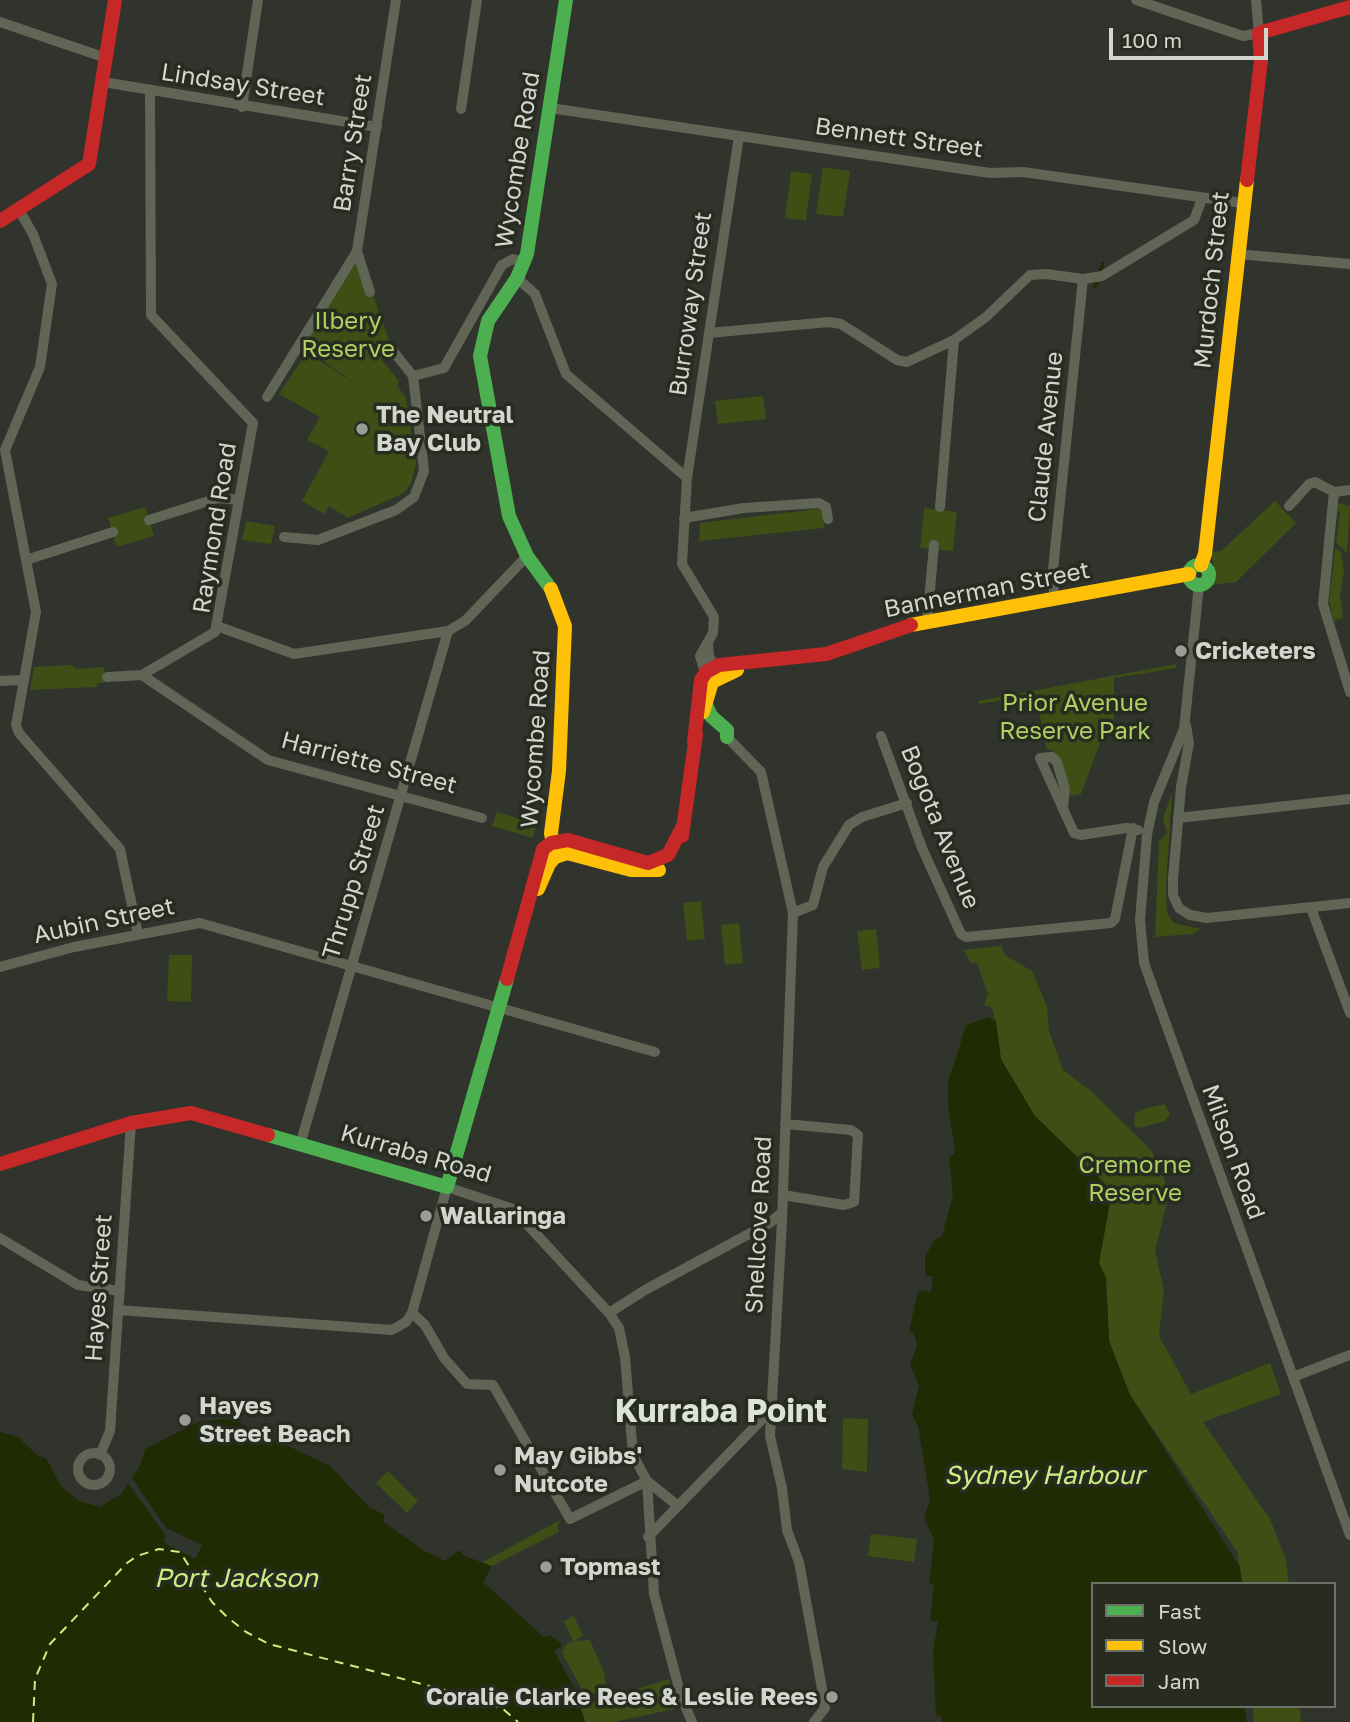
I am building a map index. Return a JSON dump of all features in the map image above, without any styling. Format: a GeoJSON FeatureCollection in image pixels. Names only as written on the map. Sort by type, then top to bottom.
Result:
{"type":"FeatureCollection","features":[{"type":"Feature","properties":{"kind":"main road"},"geometry":{"type":"LineString","coordinates":[[2,216],[19,210],[89,164],[115,0]]}},
{"type":"Feature","properties":{"kind":"main road","name":"Wycombe Road"},"geometry":{"type":"LineString","coordinates":[[447,1187],[529,905],[553,850],[565,626],[550,584],[527,556],[509,516],[480,363],[488,321],[525,262],[566,0]]}},
{"type":"Feature","properties":{"kind":"main road"},"geometry":{"type":"LineString","coordinates":[[1259,33],[1350,8]]}},
{"type":"Feature","properties":{"kind":"main road","name":"Murdoch Street"},"geometry":{"type":"LineString","coordinates":[[1194,579],[1209,577],[1208,570],[1201,565],[1205,554],[1242,203],[1261,60],[1259,33]]}},
{"type":"Feature","properties":{"kind":"main road","name":"Bannerman Street"},"geometry":{"type":"LineString","coordinates":[[712,675],[830,653],[894,629],[1055,599],[1194,579]]}},
{"type":"Feature","properties":{"kind":"main road"},"geometry":{"type":"LineString","coordinates":[[694,741],[712,675]]}},
{"type":"Feature","properties":{"kind":"main road"},"geometry":{"type":"LineString","coordinates":[[553,850],[572,852],[631,870],[663,869],[675,860],[681,845],[696,707],[712,675]]}},
{"type":"Feature","properties":{"kind":"main road"},"geometry":{"type":"LineString","coordinates":[[705,703],[711,716],[727,730],[727,737]]}},
{"type":"Feature","properties":{"kind":"main road","name":"Kurraba Road"},"geometry":{"type":"LineString","coordinates":[[0,1164],[131,1123],[191,1113],[447,1187]]}},
{"type":"Feature","properties":{"kind":"street"},"geometry":{"type":"LineString","coordinates":[[242,107],[258,0]]}},
{"type":"Feature","properties":{"kind":"street","name":"Barry Street"},"geometry":{"type":"LineString","coordinates":[[370,292],[357,250],[396,0]]}},
{"type":"Feature","properties":{"kind":"street"},"geometry":{"type":"LineString","coordinates":[[461,109],[477,0]]}},
{"type":"Feature","properties":{"kind":"street"},"geometry":{"type":"LineString","coordinates":[[1136,0],[1240,36],[1259,33]]}},
{"type":"Feature","properties":{"kind":"street","name":"Murdoch Street"},"geometry":{"type":"LineString","coordinates":[[1256,0],[1259,33]]}},
{"type":"Feature","properties":{"kind":"street"},"geometry":{"type":"LineString","coordinates":[[0,22],[106,58]]}},
{"type":"Feature","properties":{"kind":"street","name":"Lindsay Street"},"geometry":{"type":"LineString","coordinates":[[103,82],[242,107],[377,127]]}},
{"type":"Feature","properties":{"kind":"street","name":"Raymond Road"},"geometry":{"type":"LineString","coordinates":[[150,91],[151,315],[253,424],[217,626],[294,654],[448,631],[465,621],[527,556]]}},
{"type":"Feature","properties":{"kind":"street","name":"Bennett Street"},"geometry":{"type":"LineString","coordinates":[[550,108],[990,173],[1023,172],[1242,203]]}},
{"type":"Feature","properties":{"kind":"street","name":"Burroway Street"},"geometry":{"type":"LineString","coordinates":[[687,478],[738,136]]}},
{"type":"Feature","properties":{"kind":"street"},"geometry":{"type":"LineString","coordinates":[[709,333],[830,322],[841,324],[897,360],[906,362],[954,340],[986,317],[1030,275],[1046,274],[1083,279],[1102,276],[1194,220],[1202,199]]}},
{"type":"Feature","properties":{"kind":"street"},"geometry":{"type":"LineString","coordinates":[[19,210],[33,234],[52,284],[40,367],[5,450],[36,612],[16,730],[120,849],[138,934]]}},
{"type":"Feature","properties":{"kind":"street"},"geometry":{"type":"LineString","coordinates":[[267,397],[357,250]]}},
{"type":"Feature","properties":{"kind":"street"},"geometry":{"type":"LineString","coordinates":[[1237,254],[1350,264]]}},
{"type":"Feature","properties":{"kind":"street"},"geometry":{"type":"LineString","coordinates":[[413,376],[444,368],[502,265],[513,259],[525,262]]}},
{"type":"Feature","properties":{"kind":"street"},"geometry":{"type":"LineString","coordinates":[[517,278],[535,294],[566,374],[687,478],[683,568],[708,603],[714,617],[714,628],[700,656],[712,675]]}},
{"type":"Feature","properties":{"kind":"street","name":"Claude Avenue"},"geometry":{"type":"LineString","coordinates":[[1055,599],[1052,579],[1083,279]]}},
{"type":"Feature","properties":{"kind":"street"},"geometry":{"type":"LineString","coordinates":[[940,507],[954,340]]}},
{"type":"Feature","properties":{"kind":"street"},"geometry":{"type":"LineString","coordinates":[[284,537],[318,540],[396,510],[414,497],[424,471],[413,376],[393,351]]}},
{"type":"Feature","properties":{"kind":"street"},"geometry":{"type":"LineString","coordinates":[[1289,506],[1309,484],[1315,482],[1334,492],[1350,490]]}},
{"type":"Feature","properties":{"kind":"street"},"geometry":{"type":"LineString","coordinates":[[1334,492],[1323,604],[1350,692]]}},
{"type":"Feature","properties":{"kind":"street"},"geometry":{"type":"LineString","coordinates":[[149,520],[218,498],[239,500]]}},
{"type":"Feature","properties":{"kind":"street"},"geometry":{"type":"LineString","coordinates":[[684,518],[744,508],[819,503],[826,507],[828,519]]}},
{"type":"Feature","properties":{"kind":"street"},"geometry":{"type":"LineString","coordinates":[[26,560],[113,532]]}},
{"type":"Feature","properties":{"kind":"street"},"geometry":{"type":"LineString","coordinates":[[927,623],[934,545]]}},
{"type":"Feature","properties":{"kind":"street"},"geometry":{"type":"LineString","coordinates":[[1194,579],[1186,720],[1189,743],[1181,787],[1173,895],[1179,908],[1191,915],[1208,918],[1350,903]]}},
{"type":"Feature","properties":{"kind":"street"},"geometry":{"type":"LineString","coordinates":[[107,677],[142,675],[215,632],[217,626]]}},
{"type":"Feature","properties":{"kind":"street","name":"Thrupp Street"},"geometry":{"type":"LineString","coordinates":[[300,1145],[448,631]]}},
{"type":"Feature","properties":{"kind":"street","name":"Harriette Street"},"geometry":{"type":"LineString","coordinates":[[142,675],[268,760],[482,818]]}},
{"type":"Feature","properties":{"kind":"street"},"geometry":{"type":"LineString","coordinates":[[0,681],[23,680]]}},
{"type":"Feature","properties":{"kind":"street"},"geometry":{"type":"LineString","coordinates":[[1181,787],[1166,774],[1186,720]]}},
{"type":"Feature","properties":{"kind":"street","name":"Bogota Avenue"},"geometry":{"type":"LineString","coordinates":[[881,736],[922,848],[961,934],[969,938],[1111,923],[1115,919],[1133,828]]}},
{"type":"Feature","properties":{"kind":"street","name":"Shellcove Road"},"geometry":{"type":"LineString","coordinates":[[727,737],[761,772],[793,913],[771,1442],[782,1488],[787,1530],[799,1562],[823,1694],[824,1710],[814,1722]]}},
{"type":"Feature","properties":{"kind":"street"},"geometry":{"type":"LineString","coordinates":[[1063,808],[1064,785],[1057,762],[1052,757],[1040,758],[1069,826],[1077,835],[1133,828],[1147,835]]}},
{"type":"Feature","properties":{"kind":"street","name":"Milson Road"},"geometry":{"type":"LineString","coordinates":[[1166,774],[1154,802],[1147,835],[1140,920],[1147,975],[1350,1535]]}},
{"type":"Feature","properties":{"kind":"street"},"geometry":{"type":"LineString","coordinates":[[1178,818],[1350,799]]}},
{"type":"Feature","properties":{"kind":"street"},"geometry":{"type":"LineString","coordinates":[[793,913],[813,905],[823,867],[849,825],[862,817],[907,803]]}},
{"type":"Feature","properties":{"kind":"street"},"geometry":{"type":"LineString","coordinates":[[1311,908],[1350,1013]]}},
{"type":"Feature","properties":{"kind":"street","name":"Aubin Street"},"geometry":{"type":"LineString","coordinates":[[0,967],[138,934],[200,923],[655,1052]]}},
{"type":"Feature","properties":{"kind":"street","name":"Hayes Street"},"geometry":{"type":"LineString","coordinates":[[100,1455],[110,1431],[131,1123]]}},
{"type":"Feature","properties":{"kind":"street"},"geometry":{"type":"LineString","coordinates":[[783,1195],[844,1205],[854,1202],[858,1135],[851,1130],[785,1124]]}},
{"type":"Feature","properties":{"kind":"street"},"geometry":{"type":"LineString","coordinates":[[118,1310],[381,1331],[401,1325],[412,1314],[447,1187]]}},
{"type":"Feature","properties":{"kind":"street","name":"Kurraba Road"},"geometry":{"type":"LineString","coordinates":[[447,1187],[513,1209],[609,1313],[619,1328],[622,1342],[633,1455],[648,1480],[678,1506]]}},
{"type":"Feature","properties":{"kind":"street"},"geometry":{"type":"LineString","coordinates":[[609,1313],[645,1290],[771,1222],[781,1213]]}},
{"type":"Feature","properties":{"kind":"street"},"geometry":{"type":"LineString","coordinates":[[0,1238],[78,1285],[120,1290]]}},
{"type":"Feature","properties":{"kind":"street"},"geometry":{"type":"LineString","coordinates":[[412,1314],[425,1325],[444,1358],[467,1384],[493,1385],[570,1519],[648,1480]]}},
{"type":"Feature","properties":{"kind":"street"},"geometry":{"type":"LineString","coordinates":[[1293,1377],[1350,1355]]}},
{"type":"Feature","properties":{"kind":"street"},"geometry":{"type":"LineString","coordinates":[[648,1536],[771,1410]]}},
{"type":"Feature","properties":{"kind":"street","name":"Kurraba Road"},"geometry":{"type":"LineString","coordinates":[[648,1480],[648,1536],[653,1594],[681,1696],[692,1722]]}},
{"type":"Feature","properties":{"kind":"green space"},"geometry":{"type":"Polygon","coordinates":[[[823,167],[850,171],[843,217],[816,214],[823,167]]]}},
{"type":"Feature","properties":{"kind":"green space"},"geometry":{"type":"Polygon","coordinates":[[[791,171],[812,174],[806,221],[785,218],[791,171]]]}},
{"type":"Feature","properties":{"kind":"green space","name":"The Neutral Bay Club"},"geometry":{"type":"Polygon","coordinates":[[[357,251],[393,351],[381,359],[399,381],[397,386],[406,397],[416,464],[411,484],[404,493],[348,518],[329,506],[324,514],[302,501],[329,451],[307,440],[320,417],[279,394],[307,352],[358,386],[300,344],[357,251]]]}},
{"type":"Feature","properties":{"kind":"green space"},"geometry":{"type":"Polygon","coordinates":[[[763,396],[766,419],[718,424],[715,401],[763,396]]]}},
{"type":"Feature","properties":{"kind":"green space"},"geometry":{"type":"Polygon","coordinates":[[[1275,501],[1296,523],[1236,582],[1211,585],[1215,572],[1211,552],[1221,551],[1275,501]]]}},
{"type":"Feature","properties":{"kind":"green space"},"geometry":{"type":"Polygon","coordinates":[[[1336,503],[1350,506],[1347,553],[1336,543],[1340,513],[1335,508],[1336,503]]]}},
{"type":"Feature","properties":{"kind":"green space"},"geometry":{"type":"Polygon","coordinates":[[[145,507],[154,536],[117,547],[108,518],[145,507]]]}},
{"type":"Feature","properties":{"kind":"green space"},"geometry":{"type":"Polygon","coordinates":[[[924,508],[957,512],[953,551],[920,548],[924,508]]]}},
{"type":"Feature","properties":{"kind":"green space"},"geometry":{"type":"Polygon","coordinates":[[[817,509],[824,511],[824,528],[699,541],[700,523],[817,509]]]}},
{"type":"Feature","properties":{"kind":"green space"},"geometry":{"type":"Polygon","coordinates":[[[246,521],[275,526],[271,544],[242,540],[246,521]]]}},
{"type":"Feature","properties":{"kind":"green space"},"geometry":{"type":"Polygon","coordinates":[[[1335,549],[1341,551],[1344,571],[1340,595],[1343,618],[1334,621],[1329,601],[1335,549]]]}},
{"type":"Feature","properties":{"kind":"green space","name":"Prior Avenue Reserve Park"},"geometry":{"type":"Polygon","coordinates":[[[1176,664],[1176,668],[1114,678],[1114,728],[1105,730],[1081,794],[1071,796],[1062,761],[1052,750],[1046,749],[1036,694],[979,704],[978,701],[1176,664]]]}},
{"type":"Feature","properties":{"kind":"green space"},"geometry":{"type":"Polygon","coordinates":[[[72,665],[76,669],[104,667],[104,683],[97,683],[97,687],[30,690],[34,667],[72,665]]]}},
{"type":"Feature","properties":{"kind":"green space"},"geometry":{"type":"Polygon","coordinates":[[[1172,792],[1166,886],[1167,913],[1174,923],[1201,929],[1193,934],[1155,937],[1159,841],[1167,834],[1163,818],[1172,792]]]}},
{"type":"Feature","properties":{"kind":"green space"},"geometry":{"type":"Polygon","coordinates":[[[497,812],[536,824],[533,838],[492,826],[497,812]]]}},
{"type":"Feature","properties":{"kind":"green space"},"geometry":{"type":"Polygon","coordinates":[[[701,901],[705,939],[687,941],[683,903],[701,901]]]}},
{"type":"Feature","properties":{"kind":"green space"},"geometry":{"type":"Polygon","coordinates":[[[739,923],[743,963],[725,965],[721,925],[739,923]]]}},
{"type":"Feature","properties":{"kind":"green space"},"geometry":{"type":"Polygon","coordinates":[[[876,929],[880,968],[862,970],[857,931],[876,929]]]}},
{"type":"Feature","properties":{"kind":"green space","name":"Cremorne Reserve"},"geometry":{"type":"Polygon","coordinates":[[[1001,946],[1005,955],[1032,971],[1047,1006],[1049,1031],[1063,1070],[1091,1091],[1150,1149],[1162,1168],[1195,1157],[1163,1171],[1168,1198],[1155,1251],[1164,1290],[1159,1336],[1191,1394],[1270,1363],[1281,1394],[1203,1422],[1270,1519],[1286,1559],[1289,1582],[1241,1582],[1238,1553],[1130,1395],[1109,1341],[1106,1278],[1098,1263],[1111,1197],[1106,1185],[1035,1116],[949,1158],[955,1152],[948,1106],[948,1082],[966,1025],[988,1017],[995,1020],[992,1008],[984,1005],[988,994],[977,963],[971,963],[963,950],[1001,946]]]}},
{"type":"Feature","properties":{"kind":"green space"},"geometry":{"type":"Polygon","coordinates":[[[169,955],[192,955],[191,1002],[167,1001],[169,955]]]}},
{"type":"Feature","properties":{"kind":"green space"},"geometry":{"type":"Polygon","coordinates":[[[1165,1104],[1170,1115],[1165,1121],[1141,1128],[1134,1126],[1135,1114],[1143,1109],[1165,1104]]]}},
{"type":"Feature","properties":{"kind":"green space"},"geometry":{"type":"Polygon","coordinates":[[[843,1418],[868,1419],[867,1472],[842,1469],[843,1418]]]}},
{"type":"Feature","properties":{"kind":"green space"},"geometry":{"type":"Polygon","coordinates":[[[388,1471],[418,1501],[407,1513],[376,1483],[388,1471]]]}},
{"type":"Feature","properties":{"kind":"green space"},"geometry":{"type":"Polygon","coordinates":[[[562,1519],[557,1525],[559,1532],[492,1566],[481,1563],[562,1519]]]}},
{"type":"Feature","properties":{"kind":"green space"},"geometry":{"type":"Polygon","coordinates":[[[871,1534],[917,1539],[914,1562],[868,1556],[871,1534]]]}},
{"type":"Feature","properties":{"kind":"green space"},"geometry":{"type":"Polygon","coordinates":[[[574,1616],[583,1636],[573,1641],[564,1621],[574,1616]]]}},
{"type":"Feature","properties":{"kind":"green space"},"geometry":{"type":"Polygon","coordinates":[[[590,1640],[605,1675],[605,1686],[595,1693],[584,1693],[562,1653],[566,1645],[573,1641],[590,1640]]]}},
{"type":"Feature","properties":{"kind":"green space"},"geometry":{"type":"Polygon","coordinates":[[[669,1679],[675,1709],[614,1722],[585,1722],[581,1706],[669,1679]]]}},
{"type":"Feature","properties":{"kind":"green space"},"geometry":{"type":"Polygon","coordinates":[[[1253,1708],[1300,1708],[1301,1722],[1254,1722],[1253,1708]]]}},
{"type":"Feature","properties":{"kind":"water","name":"Sydney Harbour"},"geometry":{"type":"Polygon","coordinates":[[[988,1017],[996,1021],[1001,1059],[1035,1116],[1106,1185],[1111,1197],[1099,1263],[1106,1278],[1109,1341],[1130,1395],[1240,1567],[1242,1582],[1091,1582],[1091,1708],[1244,1708],[1247,1722],[942,1722],[941,1716],[936,1715],[933,1650],[938,1622],[930,1620],[934,1585],[929,1584],[934,1540],[924,1518],[930,1499],[918,1426],[912,1415],[919,1385],[910,1365],[917,1345],[914,1333],[909,1332],[917,1295],[920,1290],[931,1292],[933,1277],[925,1275],[925,1256],[935,1240],[942,1236],[953,1195],[949,1158],[955,1152],[948,1106],[948,1082],[966,1025],[988,1017]]]}},
{"type":"Feature","properties":{"kind":"water","name":"Port Jackson"},"geometry":{"type":"Polygon","coordinates":[[[223,1419],[236,1421],[330,1466],[370,1508],[384,1514],[384,1522],[423,1550],[445,1561],[459,1550],[465,1556],[492,1566],[483,1582],[544,1637],[550,1635],[561,1643],[561,1647],[554,1651],[573,1686],[585,1722],[0,1722],[0,1432],[18,1437],[37,1455],[46,1458],[61,1486],[79,1501],[100,1507],[121,1494],[140,1466],[145,1449],[198,1422],[223,1419]]]}},
{"type":"Feature","properties":{"kind":"pier"},"geometry":{"type":"Polygon","coordinates":[[[130,1475],[166,1528],[202,1545],[195,1559],[163,1542],[166,1536],[126,1480],[130,1475]]]}},
{"type":"Feature","properties":{"kind":"waterway"},"geometry":{"type":"LineString","coordinates":[[1095,287],[1103,263]]}},
{"type":"Feature","properties":{"kind":"ferry route"},"geometry":{"type":"LineString","coordinates":[[33,1722],[35,1679],[50,1644],[127,1563],[137,1556],[159,1549],[180,1552],[212,1602],[246,1632],[269,1644],[468,1696],[503,1709],[518,1722]]}},
{"type":"Feature","properties":{"kind":"traffic: fast"},"geometry":{"type":"LineString","coordinates":[[551,589],[527,556],[509,516],[480,356],[488,321],[517,278],[527,254],[566,0]]}},
{"type":"Feature","properties":{"kind":"traffic: fast"},"geometry":{"type":"LineString","coordinates":[[1199,565],[1206,568],[1209,575],[1206,582],[1199,585],[1192,582],[1189,575],[1192,568],[1199,565]]}},
{"type":"Feature","properties":{"kind":"traffic: fast"},"geometry":{"type":"LineString","coordinates":[[705,703],[711,716],[727,730],[727,737]]}},
{"type":"Feature","properties":{"kind":"traffic: fast"},"geometry":{"type":"LineString","coordinates":[[268,1135],[447,1187],[507,979]]}},
{"type":"Feature","properties":{"kind":"traffic: slow"},"geometry":{"type":"LineString","coordinates":[[1201,565],[1205,554],[1247,180]]}},
{"type":"Feature","properties":{"kind":"traffic: slow"},"geometry":{"type":"LineString","coordinates":[[911,625],[1189,574]]}},
{"type":"Feature","properties":{"kind":"traffic: slow"},"geometry":{"type":"LineString","coordinates":[[551,589],[565,626],[559,771],[551,833],[555,857]]}},
{"type":"Feature","properties":{"kind":"traffic: slow"},"geometry":{"type":"LineString","coordinates":[[703,712],[712,682],[737,670]]}},
{"type":"Feature","properties":{"kind":"traffic: slow"},"geometry":{"type":"LineString","coordinates":[[538,889],[549,864],[555,857],[567,853],[631,870],[659,870]]}},
{"type":"Feature","properties":{"kind":"traffic: jam"},"geometry":{"type":"LineString","coordinates":[[0,221],[89,164],[115,0]]}},
{"type":"Feature","properties":{"kind":"traffic: jam"},"geometry":{"type":"LineString","coordinates":[[1247,180],[1261,60],[1259,33],[1350,7]]}},
{"type":"Feature","properties":{"kind":"traffic: jam"},"geometry":{"type":"LineString","coordinates":[[694,742],[701,680],[706,672],[719,665],[826,654],[911,625]]}},
{"type":"Feature","properties":{"kind":"traffic: jam"},"geometry":{"type":"LineString","coordinates":[[682,836],[696,735]]}},
{"type":"Feature","properties":{"kind":"traffic: jam"},"geometry":{"type":"LineString","coordinates":[[507,979],[543,849],[551,843],[568,840],[648,863],[668,855],[682,828]]}},
{"type":"Feature","properties":{"kind":"traffic: jam"},"geometry":{"type":"LineString","coordinates":[[0,1164],[131,1123],[191,1113],[268,1135]]}},
{"type":"Feature","properties":{"kind":"place","name":"The Neutral Bay Club"},"geometry":{"type":"Point","coordinates":[362,429]}},
{"type":"Feature","properties":{"kind":"place","name":"Cricketers"},"geometry":{"type":"Point","coordinates":[1181,651]}},
{"type":"Feature","properties":{"kind":"place","name":"Wallaringa"},"geometry":{"type":"Point","coordinates":[426,1216]}},
{"type":"Feature","properties":{"kind":"place","name":"Hayes Street Beach"},"geometry":{"type":"Point","coordinates":[185,1420]}},
{"type":"Feature","properties":{"kind":"place","name":"May Gibbs' Nutcote"},"geometry":{"type":"Point","coordinates":[500,1470]}},
{"type":"Feature","properties":{"kind":"place","name":"Topmast"},"geometry":{"type":"Point","coordinates":[546,1567]}},
{"type":"Feature","properties":{"kind":"place","name":"Coralie Clarke Rees & Leslie Rees"},"geometry":{"type":"Point","coordinates":[832,1697]}},
{"type":"Feature","properties":{"kind":"district","name":"Kurraba Point"},"geometry":{"type":"Point","coordinates":[721,1412]}},
{"type":"Feature","properties":{"kind":"park label","name":"Ilbery Reserve"},"geometry":{"type":"Point","coordinates":[348,335]}}]}
